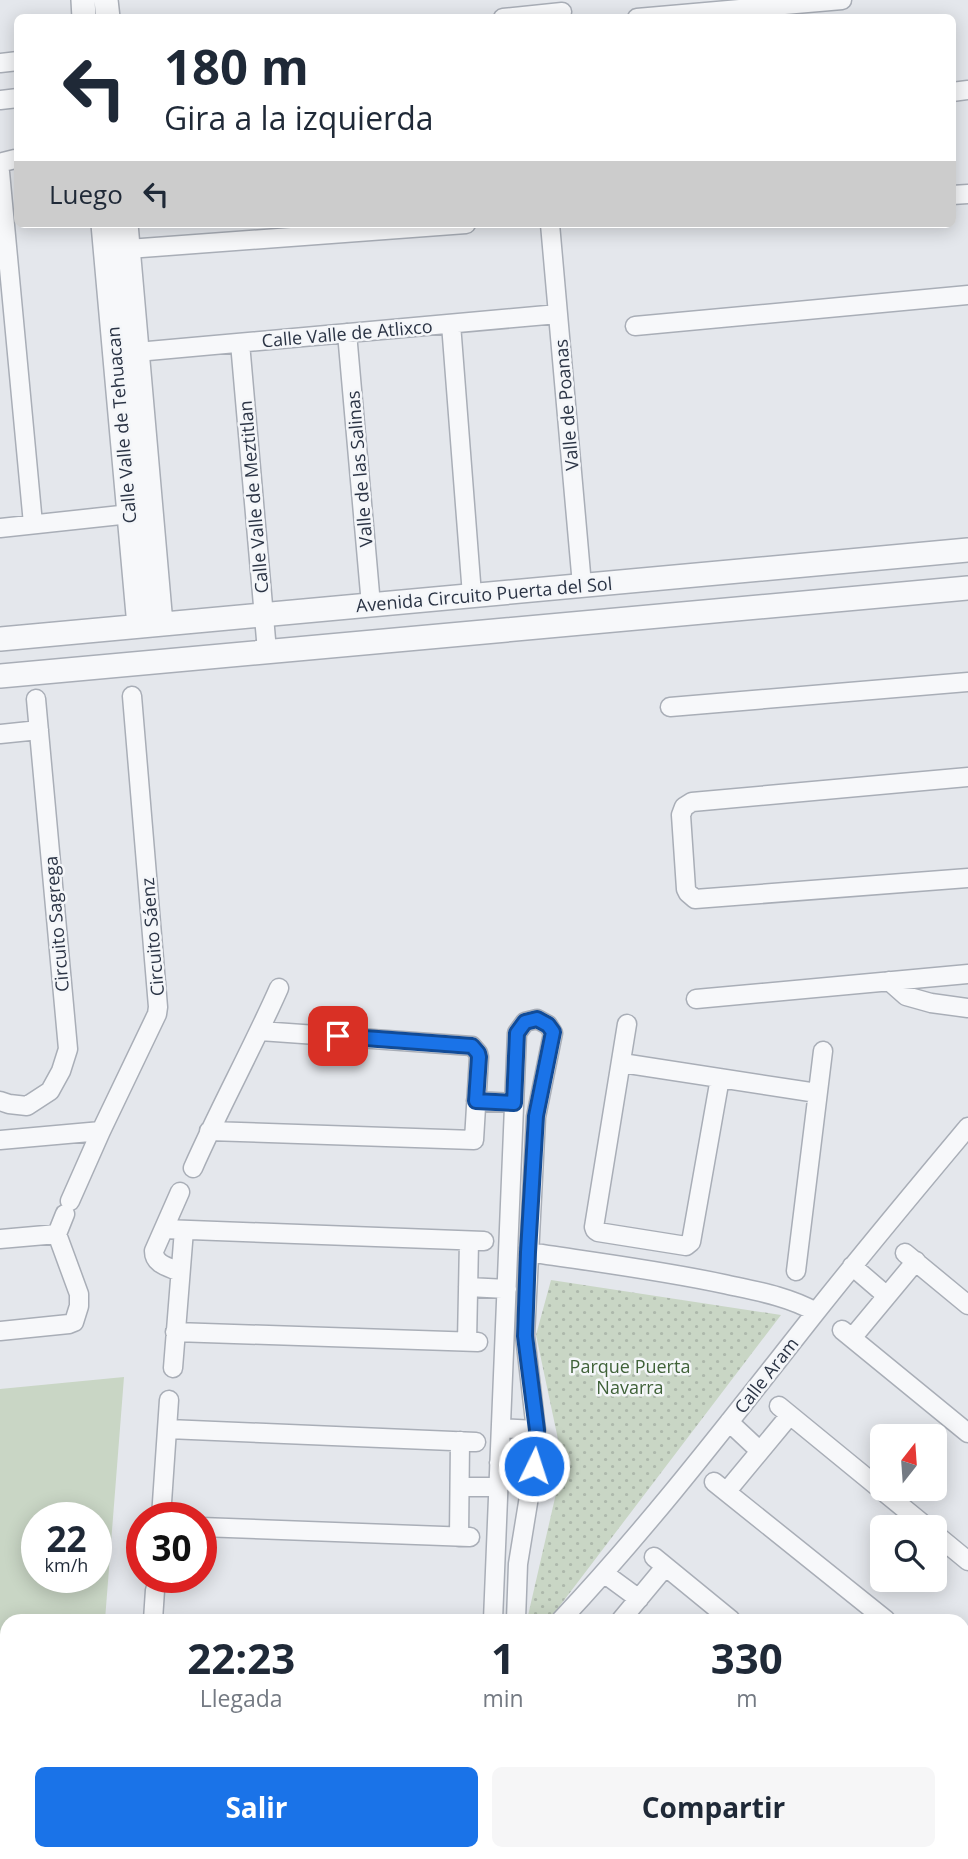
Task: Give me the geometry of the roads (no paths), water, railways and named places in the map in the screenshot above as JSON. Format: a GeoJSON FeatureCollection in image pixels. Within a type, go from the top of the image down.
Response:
{"type":"FeatureCollection","features":[{"type":"Feature","properties":{"kind":"street"},"geometry":{"type":"LineString","coordinates":[[683,14],[842,0]]}},
{"type":"Feature","properties":{"kind":"street"},"geometry":{"type":"LineString","coordinates":[[542,14],[562,12]]}},
{"type":"Feature","properties":{"kind":"street"},"geometry":{"type":"LineString","coordinates":[[0,172],[7,331],[33,524]]}},
{"type":"Feature","properties":{"kind":"street","name":"Calle Valle de Tehuacan"},"geometry":{"type":"LineString","coordinates":[[104,228],[121,301],[137,352],[150,625]]}},
{"type":"Feature","properties":{"kind":"street","name":"Calle Valle de Tehuacan"},"geometry":{"type":"LineString","coordinates":[[126,228],[128,249],[121,301],[130,514],[150,625]]}},
{"type":"Feature","properties":{"kind":"street"},"geometry":{"type":"LineString","coordinates":[[128,249],[412,228]]}},
{"type":"Feature","properties":{"kind":"street","name":"Valle de Poanas"},"geometry":{"type":"LineString","coordinates":[[550,228],[582,585]]}},
{"type":"Feature","properties":{"kind":"street"},"geometry":{"type":"LineString","coordinates":[[635,326],[968,295]]}},
{"type":"Feature","properties":{"kind":"street","name":"Calle Valle de Atlixco"},"geometry":{"type":"LineString","coordinates":[[137,352],[558,314]]}},
{"type":"Feature","properties":{"kind":"street"},"geometry":{"type":"LineString","coordinates":[[451,324],[472,595]]}},
{"type":"Feature","properties":{"kind":"street","name":"Valle de las Salinas"},"geometry":{"type":"LineString","coordinates":[[347,333],[371,605]]}},
{"type":"Feature","properties":{"kind":"street","name":"Calle Valle de Meztitlan"},"geometry":{"type":"LineString","coordinates":[[240,342],[267,651]]}},
{"type":"Feature","properties":{"kind":"street"},"geometry":{"type":"LineString","coordinates":[[0,528],[130,514]]}},
{"type":"Feature","properties":{"kind":"street","name":"Avenida Circuito Puerta del Sol"},"geometry":{"type":"LineString","coordinates":[[0,639],[968,550]]}},
{"type":"Feature","properties":{"kind":"street"},"geometry":{"type":"LineString","coordinates":[[0,676],[968,588]]}},
{"type":"Feature","properties":{"kind":"street"},"geometry":{"type":"LineString","coordinates":[[670,707],[968,682]]}},
{"type":"Feature","properties":{"kind":"street","name":"Circuito Sáenz"},"geometry":{"type":"LineString","coordinates":[[57,1234],[158,1007],[132,696]]}},
{"type":"Feature","properties":{"kind":"street","name":"Circuito Sagrega"},"geometry":{"type":"LineString","coordinates":[[27,1106],[50,1091],[61,1071],[68,1049],[36,699]]}},
{"type":"Feature","properties":{"kind":"street"},"geometry":{"type":"LineString","coordinates":[[0,734],[39,730]]}},
{"type":"Feature","properties":{"kind":"street"},"geometry":{"type":"LineString","coordinates":[[968,777],[692,802],[684,807],[681,815],[686,888],[695,899],[968,878]]}},
{"type":"Feature","properties":{"kind":"street"},"geometry":{"type":"LineString","coordinates":[[696,999],[968,974]]}},
{"type":"Feature","properties":{"kind":"street"},"geometry":{"type":"LineString","coordinates":[[888,981],[906,996],[931,1003],[968,1008]]}},
{"type":"Feature","properties":{"kind":"street"},"geometry":{"type":"LineString","coordinates":[[193,1168],[279,988]]}},
{"type":"Feature","properties":{"kind":"street"},"geometry":{"type":"LineString","coordinates":[[493,1614],[517,1033],[525,1022],[537,1019],[548,1025],[553,1032],[536,1116],[525,1336],[537,1430],[518,1564],[516,1614]]}},
{"type":"Feature","properties":{"kind":"street"},"geometry":{"type":"LineString","coordinates":[[628,1024],[594,1227],[598,1233],[686,1246],[691,1242],[720,1078]]}},
{"type":"Feature","properties":{"kind":"street"},"geometry":{"type":"LineString","coordinates":[[209,1131],[474,1140],[479,1057],[472,1046],[260,1031]]}},
{"type":"Feature","properties":{"kind":"street"},"geometry":{"type":"LineString","coordinates":[[796,1271],[823,1051]]}},
{"type":"Feature","properties":{"kind":"street"},"geometry":{"type":"LineString","coordinates":[[622,1063],[817,1093]]}},
{"type":"Feature","properties":{"kind":"street"},"geometry":{"type":"LineString","coordinates":[[0,1101],[27,1106],[29,1138]]}},
{"type":"Feature","properties":{"kind":"street"},"geometry":{"type":"LineString","coordinates":[[476,1101],[514,1103]]}},
{"type":"Feature","properties":{"kind":"street","name":"Calle Aram"},"geometry":{"type":"LineString","coordinates":[[567,1614],[605,1574],[852,1266],[968,1127]]}},
{"type":"Feature","properties":{"kind":"street"},"geometry":{"type":"LineString","coordinates":[[0,1140],[101,1131]]}},
{"type":"Feature","properties":{"kind":"street"},"geometry":{"type":"LineString","coordinates":[[180,1192],[154,1251],[154,1258],[158,1262],[180,1272]]}},
{"type":"Feature","properties":{"kind":"street"},"geometry":{"type":"LineString","coordinates":[[164,1229],[477,1241],[468,1287],[473,1342],[175,1332]]}},
{"type":"Feature","properties":{"kind":"street"},"geometry":{"type":"LineString","coordinates":[[173,1368],[184,1230]]}},
{"type":"Feature","properties":{"kind":"street"},"geometry":{"type":"LineString","coordinates":[[0,1239],[57,1234],[79,1294],[79,1306],[74,1322],[0,1331]]}},
{"type":"Feature","properties":{"kind":"street"},"geometry":{"type":"LineString","coordinates":[[638,1269],[643,1240]]}},
{"type":"Feature","properties":{"kind":"street"},"geometry":{"type":"LineString","coordinates":[[528,1252],[690,1277],[783,1297],[816,1312]]}},
{"type":"Feature","properties":{"kind":"street"},"geometry":{"type":"LineString","coordinates":[[968,1305],[911,1257],[887,1296],[847,1334],[968,1433]]}},
{"type":"Feature","properties":{"kind":"street"},"geometry":{"type":"LineString","coordinates":[[852,1266],[887,1296]]}},
{"type":"Feature","properties":{"kind":"street"},"geometry":{"type":"LineString","coordinates":[[468,1287],[507,1289]]}},
{"type":"Feature","properties":{"kind":"street"},"geometry":{"type":"LineString","coordinates":[[163,1502],[169,1401]]}},
{"type":"Feature","properties":{"kind":"street"},"geometry":{"type":"LineString","coordinates":[[879,1614],[721,1486],[760,1451],[784,1410],[912,1515]]}},
{"type":"Feature","properties":{"kind":"street"},"geometry":{"type":"LineString","coordinates":[[729,1422],[760,1451]]}},
{"type":"Feature","properties":{"kind":"street"},"geometry":{"type":"LineString","coordinates":[[501,1428],[537,1430]]}},
{"type":"Feature","properties":{"kind":"street"},"geometry":{"type":"LineString","coordinates":[[168,1429],[468,1442],[460,1487],[464,1537],[217,1528]]}},
{"type":"Feature","properties":{"kind":"street"},"geometry":{"type":"LineString","coordinates":[[499,1463],[534,1466]]}},
{"type":"Feature","properties":{"kind":"street"},"geometry":{"type":"LineString","coordinates":[[460,1487],[499,1487]]}},
{"type":"Feature","properties":{"kind":"street"},"geometry":{"type":"LineString","coordinates":[[947,1544],[968,1561]]}},
{"type":"Feature","properties":{"kind":"street"},"geometry":{"type":"LineString","coordinates":[[626,1614],[639,1599],[660,1562],[723,1614]]}},
{"type":"Feature","properties":{"kind":"street"},"geometry":{"type":"LineString","coordinates":[[605,1574],[639,1599]]}},
{"type":"Feature","properties":{"kind":"street"},"geometry":{"type":"LineString","coordinates":[[153,1614],[155,1593]]}},
{"type":"Feature","properties":{"kind":"park label","name":"Parque Puerta Navarra"},"geometry":{"type":"Point","coordinates":[630,1376]}}]}
